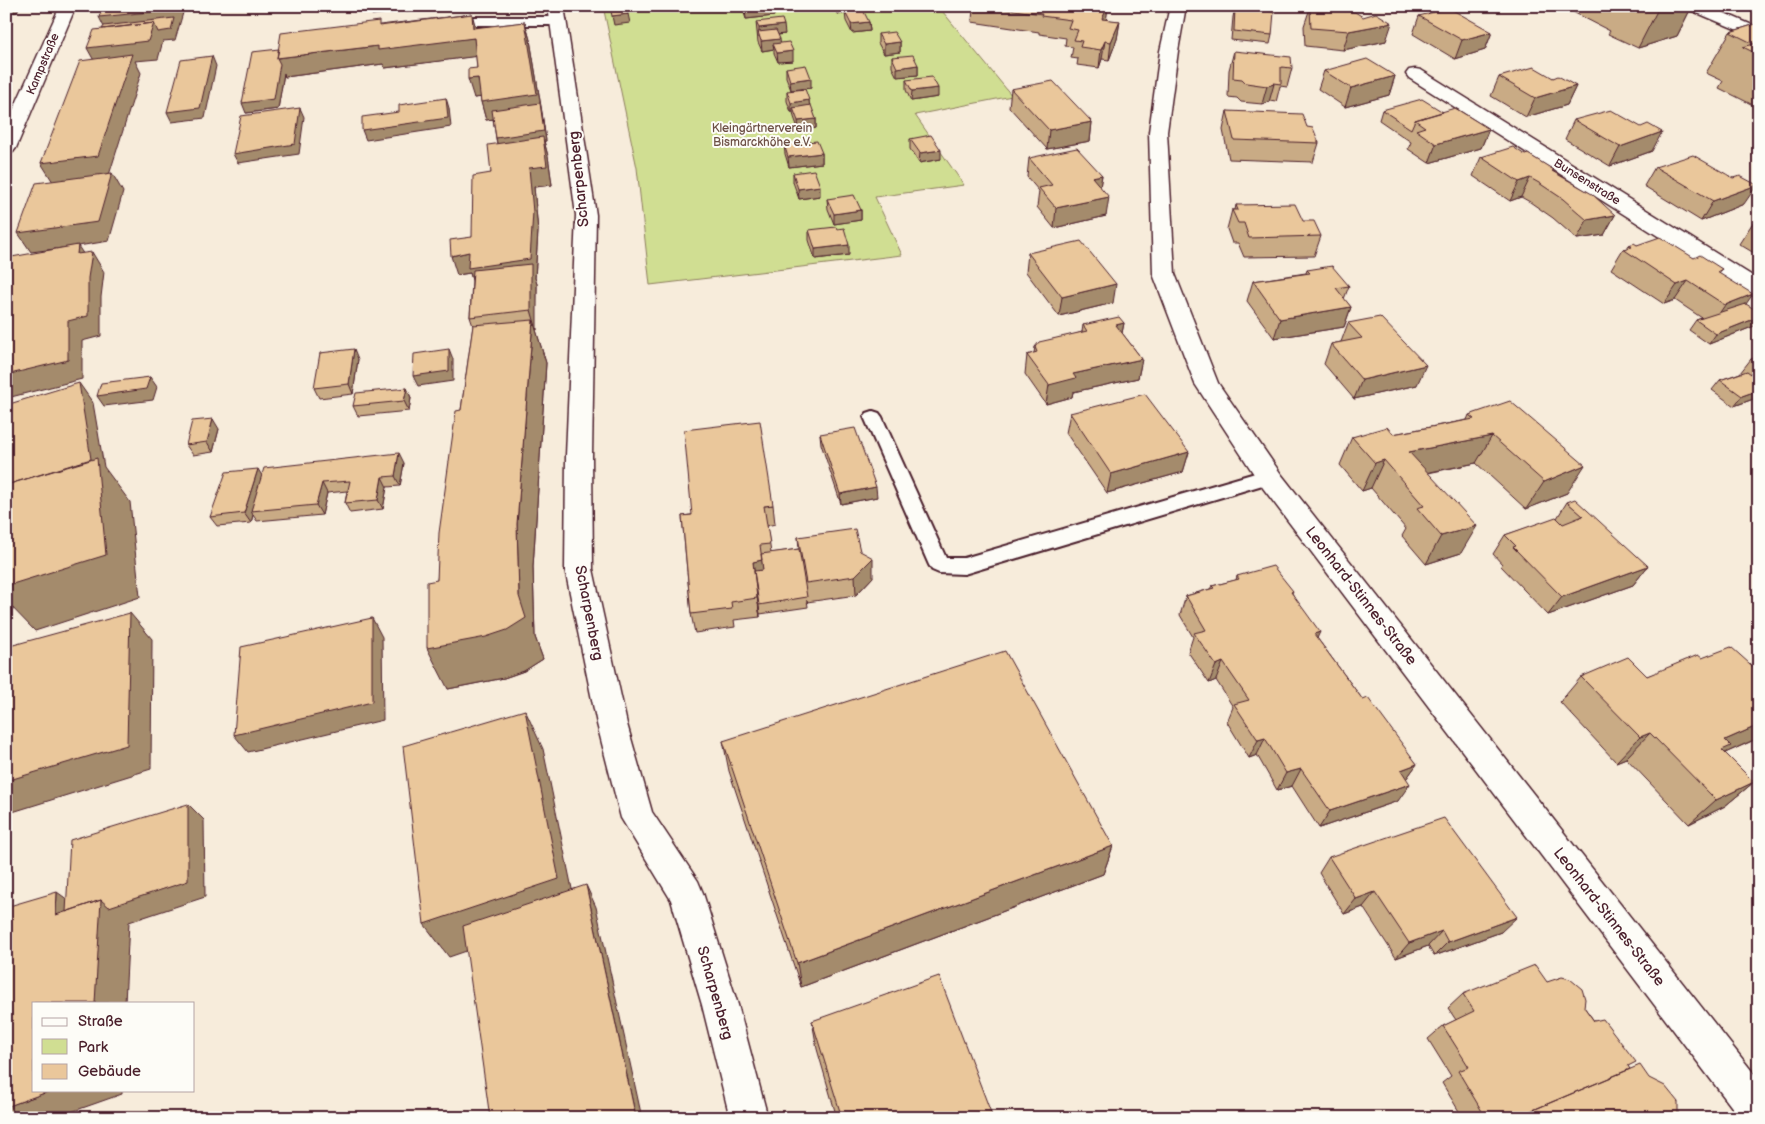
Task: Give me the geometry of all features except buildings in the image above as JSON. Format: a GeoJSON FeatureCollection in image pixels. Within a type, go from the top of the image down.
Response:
{"type":"FeatureCollection","features":[{"type":"Feature","properties":{"kind":"street","name":"Kampstraße"},"geometry":{"type":"LineString","coordinates":[[6,148],[68,6]]}},
{"type":"Feature","properties":{"kind":"street","name":"Leonhard-Stinnes-Straße"},"geometry":{"type":"LineString","coordinates":[[1178,6],[1169,51],[1158,132],[1164,274],[1207,384],[1269,476],[1759,1111]]}},
{"type":"Feature","properties":{"kind":"street"},"geometry":{"type":"LineString","coordinates":[[1694,6],[1759,34]]}},
{"type":"Feature","properties":{"kind":"street","name":"Scharpenberg"},"geometry":{"type":"LineString","coordinates":[[558,14],[586,215],[579,456],[578,569],[612,724],[637,818],[686,893],[720,1005],[749,1118]]}},
{"type":"Feature","properties":{"kind":"street","name":"Bunsenstraße"},"geometry":{"type":"LineString","coordinates":[[1415,74],[1759,290]]}},
{"type":"Feature","properties":{"kind":"lane","name":"Scharpenberg"},"geometry":{"type":"LineString","coordinates":[[435,25],[558,14]]}},
{"type":"Feature","properties":{"kind":"lane"},"geometry":{"type":"LineString","coordinates":[[873,417],[938,565],[964,566],[1269,476]]}},
{"type":"Feature","properties":{"kind":"green space","name":"Kleingärtnerverein Bismarckhöhe e.V."},"geometry":{"type":"Polygon","coordinates":[[[603,6],[938,6],[1012,96],[915,115],[964,185],[875,197],[902,255],[650,285],[637,168],[603,6]]]}}]}
